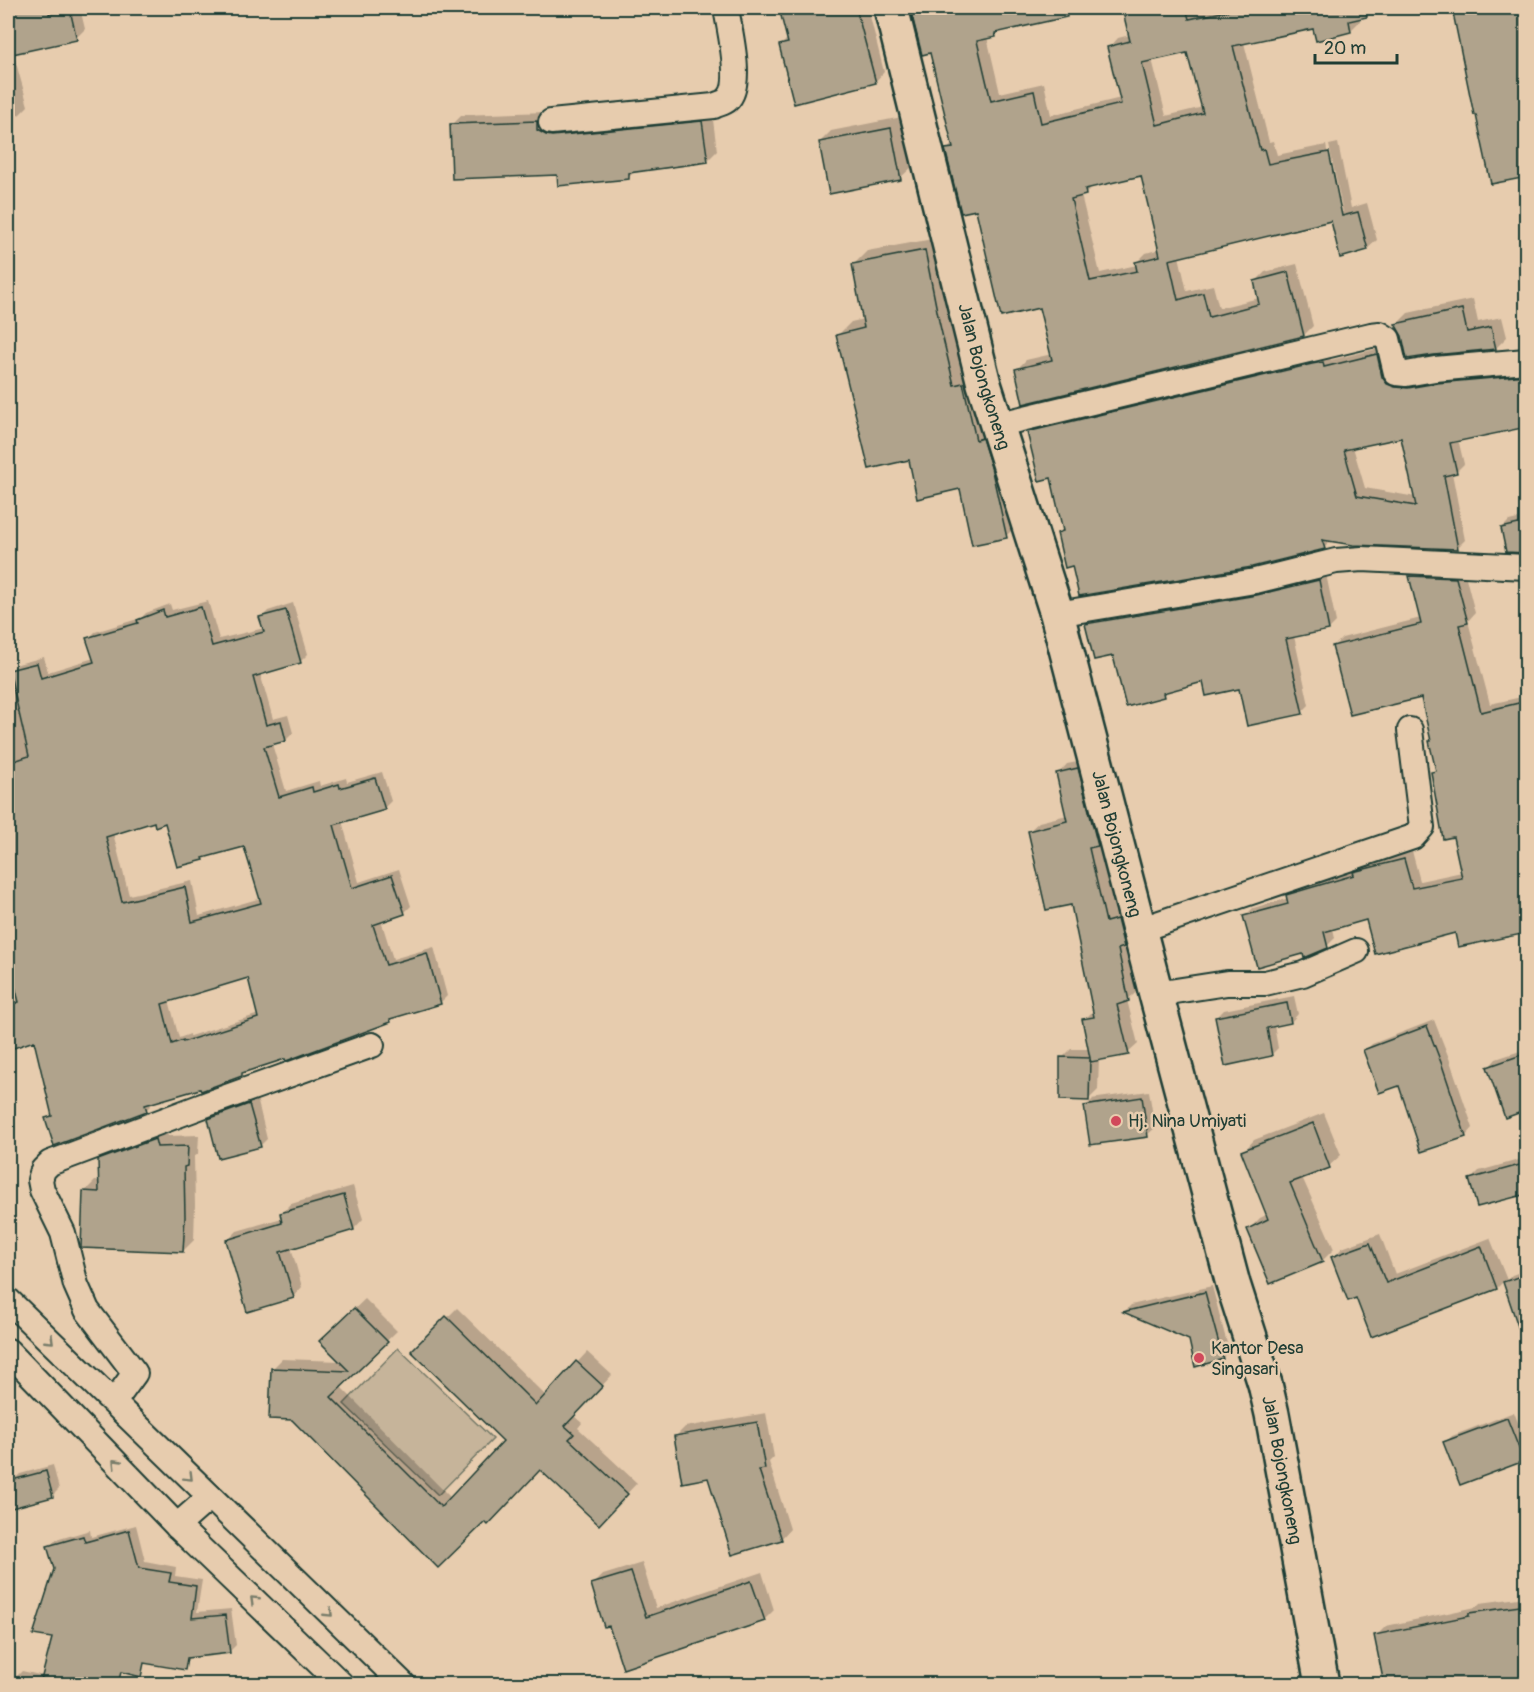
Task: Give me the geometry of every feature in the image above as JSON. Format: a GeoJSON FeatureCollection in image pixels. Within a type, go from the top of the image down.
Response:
{"type":"FeatureCollection","features":[{"type":"Feature","properties":{"kind":"main road","name":"Jalan Bojongkoneng"},"geometry":{"type":"LineString","coordinates":[[891,8],[984,384],[1057,614],[1233,1284],[1265,1384],[1322,1684]]}},
{"type":"Feature","properties":{"kind":"street"},"geometry":{"type":"LineString","coordinates":[[551,122],[714,106],[727,100],[734,89],[735,71],[726,8]]}},
{"type":"Feature","properties":{"kind":"street"},"geometry":{"type":"LineString","coordinates":[[996,425],[1371,334],[1380,334],[1388,339],[1396,373],[1407,374],[1435,369],[1527,361]]}},
{"type":"Feature","properties":{"kind":"street"},"geometry":{"type":"LineString","coordinates":[[1057,614],[1255,581],[1336,561],[1362,559],[1527,567]]}},
{"type":"Feature","properties":{"kind":"street"},"geometry":{"type":"LineString","coordinates":[[1139,930],[1413,837],[1422,827],[1410,730]]}},
{"type":"Feature","properties":{"kind":"street"},"geometry":{"type":"LineString","coordinates":[[1156,994],[1227,983],[1265,983],[1303,974],[1356,951]]}},
{"type":"Feature","properties":{"kind":"street"},"geometry":{"type":"LineString","coordinates":[[114,1402],[135,1373],[87,1310],[76,1285],[63,1233],[42,1190],[40,1180],[43,1170],[50,1163],[372,1045]]}},
{"type":"Feature","properties":{"kind":"street"},"geometry":{"type":"LineString","coordinates":[[8,1300],[403,1684]]}},
{"type":"Feature","properties":{"kind":"street"},"geometry":{"type":"LineString","coordinates":[[8,1351],[177,1526],[342,1684]]}},
{"type":"Feature","properties":{"kind":"street"},"geometry":{"type":"LineString","coordinates":[[177,1526],[210,1497]]}},
{"type":"Feature","properties":{"kind":"shaded area"},"geometry":{"type":"Polygon","coordinates":[[[398,1348],[493,1439],[438,1495],[344,1404],[398,1348]]]}},
{"type":"Feature","properties":{"kind":"building"},"geometry":{"type":"Polygon","coordinates":[[[8,8],[51,8],[49,14],[70,10],[77,40],[8,55],[8,8]]]}},
{"type":"Feature","properties":{"kind":"building"},"geometry":{"type":"Polygon","coordinates":[[[779,8],[856,8],[876,83],[794,104],[779,45],[788,43],[779,8]]]}},
{"type":"Feature","properties":{"kind":"building"},"geometry":{"type":"Polygon","coordinates":[[[910,8],[1066,8],[1067,17],[995,33],[996,37],[977,41],[991,101],[1034,91],[1041,123],[1121,104],[1107,47],[1130,41],[1122,8],[1186,8],[1189,19],[1241,8],[1366,8],[1367,17],[1349,21],[1351,32],[1316,41],[1313,29],[1233,46],[1260,150],[1264,149],[1268,164],[1329,152],[1342,216],[1358,212],[1368,250],[1340,258],[1331,221],[1169,260],[1178,300],[1203,293],[1209,317],[1259,304],[1254,281],[1288,272],[1304,336],[1023,404],[1015,369],[1052,360],[1039,308],[1001,317],[976,210],[961,213],[945,149],[953,148],[930,53],[922,55],[910,8]],[[1187,53],[1142,63],[1157,125],[1203,113],[1187,53]],[[1141,176],[1085,189],[1086,195],[1071,199],[1090,281],[1137,271],[1135,262],[1160,256],[1141,176]]]}},
{"type":"Feature","properties":{"kind":"building"},"geometry":{"type":"Polygon","coordinates":[[[1452,8],[1527,8],[1527,177],[1491,184],[1452,8]]]}},
{"type":"Feature","properties":{"kind":"building"},"geometry":{"type":"Polygon","coordinates":[[[537,121],[537,130],[552,136],[702,121],[708,162],[629,173],[629,179],[558,186],[557,175],[452,179],[450,124],[537,121]]]}},
{"type":"Feature","properties":{"kind":"building"},"geometry":{"type":"Polygon","coordinates":[[[891,128],[901,180],[829,194],[819,142],[891,128]]]}},
{"type":"Feature","properties":{"kind":"building"},"geometry":{"type":"Polygon","coordinates":[[[925,250],[954,385],[963,383],[976,440],[982,438],[991,467],[1007,538],[972,545],[960,489],[917,499],[909,460],[869,469],[836,335],[864,328],[852,264],[925,250]]]}},
{"type":"Feature","properties":{"kind":"building"},"geometry":{"type":"Polygon","coordinates":[[[1462,309],[1467,332],[1491,327],[1496,349],[1407,359],[1402,336],[1395,324],[1462,309]]]}},
{"type":"Feature","properties":{"kind":"building"},"geometry":{"type":"Polygon","coordinates":[[[1377,354],[1382,377],[1387,384],[1408,388],[1437,383],[1527,375],[1527,427],[1450,443],[1457,473],[1444,476],[1458,549],[1353,545],[1322,540],[1325,549],[1252,567],[1079,596],[1072,566],[1065,568],[1057,533],[1063,531],[1051,478],[1039,481],[1027,432],[1312,364],[1323,362],[1324,367],[1377,354]],[[1401,438],[1344,450],[1357,496],[1416,506],[1401,438]]]}},
{"type":"Feature","properties":{"kind":"building"},"geometry":{"type":"Polygon","coordinates":[[[1527,522],[1527,553],[1506,552],[1501,528],[1527,522]]]}},
{"type":"Feature","properties":{"kind":"building"},"geometry":{"type":"Polygon","coordinates":[[[1409,576],[1456,578],[1468,623],[1459,625],[1481,712],[1527,701],[1527,933],[1458,947],[1455,933],[1375,954],[1366,920],[1324,932],[1328,948],[1304,958],[1303,954],[1257,967],[1243,916],[1288,904],[1286,895],[1354,875],[1353,872],[1404,859],[1412,888],[1462,878],[1453,837],[1443,839],[1431,772],[1436,771],[1421,698],[1350,715],[1332,646],[1421,624],[1409,576]]]}},
{"type":"Feature","properties":{"kind":"building"},"geometry":{"type":"Polygon","coordinates":[[[1319,580],[1329,630],[1286,639],[1303,714],[1247,726],[1239,689],[1206,696],[1203,682],[1163,693],[1164,697],[1126,707],[1113,656],[1094,660],[1085,624],[1257,595],[1319,580]]]}},
{"type":"Feature","properties":{"kind":"building"},"geometry":{"type":"Polygon","coordinates":[[[201,607],[212,646],[264,632],[259,617],[286,610],[301,663],[253,677],[266,725],[281,721],[286,741],[264,747],[279,797],[312,787],[313,792],[339,784],[340,788],[375,778],[385,810],[334,825],[352,888],[392,875],[405,914],[373,925],[386,965],[427,953],[441,1004],[390,1019],[391,1022],[286,1061],[285,1059],[242,1073],[242,1076],[201,1091],[200,1089],[145,1105],[147,1111],[54,1146],[45,1118],[52,1116],[34,1041],[8,1050],[8,1006],[19,1002],[8,959],[8,763],[29,756],[9,670],[37,663],[41,678],[94,662],[86,638],[138,623],[137,620],[163,610],[165,617],[201,607]],[[154,822],[106,837],[122,902],[185,887],[192,922],[261,903],[244,847],[177,867],[165,823],[155,827],[154,822]],[[248,978],[162,1004],[172,1044],[258,1018],[248,978]]]}},
{"type":"Feature","properties":{"kind":"building"},"geometry":{"type":"Polygon","coordinates":[[[1078,768],[1098,846],[1089,848],[1106,922],[1117,919],[1124,947],[1118,949],[1129,1001],[1117,1005],[1129,1055],[1091,1062],[1090,1059],[1089,1101],[1060,1100],[1060,1057],[1090,1058],[1082,1019],[1094,1017],[1071,905],[1046,910],[1028,831],[1067,821],[1056,773],[1078,768]]]}},
{"type":"Feature","properties":{"kind":"building"},"geometry":{"type":"Polygon","coordinates":[[[1287,1003],[1291,1023],[1267,1028],[1272,1056],[1225,1066],[1215,1017],[1287,1003]]]}},
{"type":"Feature","properties":{"kind":"building"},"geometry":{"type":"Polygon","coordinates":[[[1427,1026],[1466,1137],[1421,1152],[1399,1086],[1379,1093],[1363,1050],[1427,1026]]]}},
{"type":"Feature","properties":{"kind":"building"},"geometry":{"type":"Polygon","coordinates":[[[1527,1053],[1527,1110],[1505,1118],[1487,1067],[1527,1053]]]}},
{"type":"Feature","properties":{"kind":"building","name":"Hj. Nina Umiyati"},"geometry":{"type":"Polygon","coordinates":[[[1142,1097],[1148,1137],[1090,1145],[1084,1106],[1142,1097]]]}},
{"type":"Feature","properties":{"kind":"building"},"geometry":{"type":"Polygon","coordinates":[[[249,1104],[261,1147],[218,1158],[208,1119],[249,1104]]]}},
{"type":"Feature","properties":{"kind":"building"},"geometry":{"type":"Polygon","coordinates":[[[1313,1123],[1330,1168],[1290,1183],[1323,1262],[1270,1284],[1247,1229],[1268,1219],[1241,1151],[1313,1123]]]}},
{"type":"Feature","properties":{"kind":"building"},"geometry":{"type":"Polygon","coordinates":[[[155,1139],[157,1147],[188,1146],[187,1166],[184,1167],[183,1252],[81,1248],[83,1191],[99,1192],[98,1160],[155,1139]]]}},
{"type":"Feature","properties":{"kind":"building"},"geometry":{"type":"Polygon","coordinates":[[[1527,1163],[1527,1194],[1477,1207],[1469,1179],[1527,1163]]]}},
{"type":"Feature","properties":{"kind":"building"},"geometry":{"type":"Polygon","coordinates":[[[344,1195],[354,1230],[280,1252],[294,1298],[247,1312],[226,1240],[282,1223],[280,1213],[344,1195]]]}},
{"type":"Feature","properties":{"kind":"building"},"geometry":{"type":"Polygon","coordinates":[[[1370,1243],[1386,1283],[1481,1246],[1497,1289],[1371,1337],[1356,1298],[1348,1301],[1331,1257],[1370,1243]]]}},
{"type":"Feature","properties":{"kind":"building"},"geometry":{"type":"Polygon","coordinates":[[[1527,1274],[1527,1340],[1523,1341],[1503,1282],[1527,1274]]]}},
{"type":"Feature","properties":{"kind":"building"},"geometry":{"type":"Polygon","coordinates":[[[1205,1292],[1223,1359],[1195,1367],[1189,1340],[1123,1312],[1205,1292]]]}},
{"type":"Feature","properties":{"kind":"building"},"geometry":{"type":"Polygon","coordinates":[[[354,1308],[388,1342],[331,1397],[441,1507],[503,1441],[411,1351],[446,1316],[536,1405],[576,1361],[603,1386],[565,1426],[574,1434],[569,1439],[628,1494],[599,1525],[540,1470],[488,1525],[485,1522],[438,1568],[292,1420],[269,1419],[271,1368],[349,1371],[319,1341],[354,1308]]]}},
{"type":"Feature","properties":{"kind":"building"},"geometry":{"type":"Polygon","coordinates":[[[1507,1418],[1524,1461],[1460,1485],[1443,1442],[1507,1418]]]}},
{"type":"Feature","properties":{"kind":"building"},"geometry":{"type":"Polygon","coordinates":[[[757,1422],[765,1469],[759,1470],[782,1540],[732,1555],[708,1478],[682,1483],[674,1436],[757,1422]]]}},
{"type":"Feature","properties":{"kind":"building"},"geometry":{"type":"Polygon","coordinates":[[[46,1471],[53,1497],[8,1509],[8,1481],[46,1471]]]}},
{"type":"Feature","properties":{"kind":"building"},"geometry":{"type":"Polygon","coordinates":[[[129,1530],[139,1568],[171,1573],[169,1582],[196,1586],[192,1618],[225,1615],[230,1653],[187,1658],[185,1670],[144,1663],[141,1677],[121,1672],[118,1684],[40,1684],[52,1638],[33,1635],[54,1569],[47,1546],[83,1536],[85,1542],[129,1530]]]}},
{"type":"Feature","properties":{"kind":"building"},"geometry":{"type":"Polygon","coordinates":[[[631,1572],[646,1617],[751,1581],[765,1621],[623,1669],[609,1626],[604,1627],[591,1584],[631,1572]]]}},
{"type":"Feature","properties":{"kind":"building"},"geometry":{"type":"Polygon","coordinates":[[[1527,1605],[1527,1684],[1384,1684],[1374,1635],[1469,1616],[1469,1613],[1527,1605]]]}},
{"type":"Feature","properties":{"kind":"place","name":"Hj. Nina Umiyati"},"geometry":{"type":"Point","coordinates":[1116,1121]}},
{"type":"Feature","properties":{"kind":"place","name":"Kantor Desa Singasari"},"geometry":{"type":"Point","coordinates":[1199,1358]}}]}
